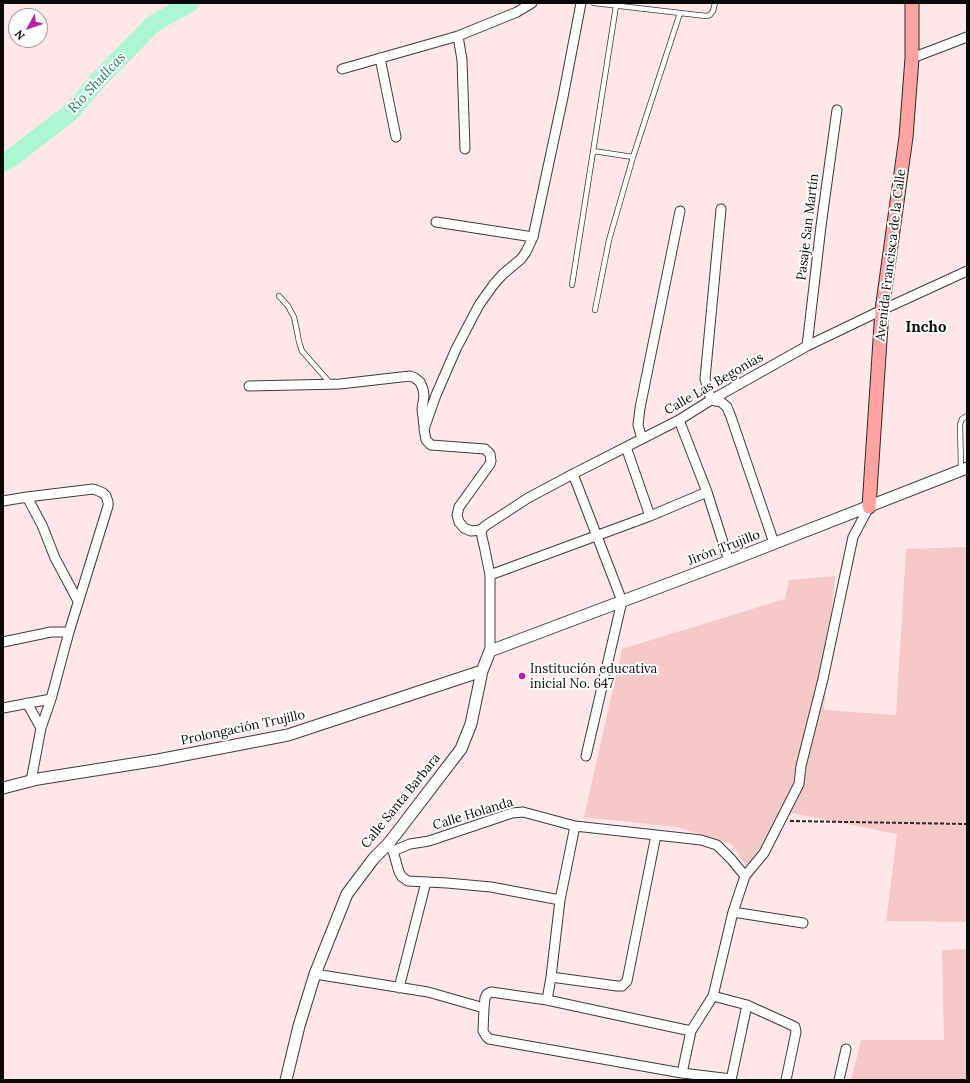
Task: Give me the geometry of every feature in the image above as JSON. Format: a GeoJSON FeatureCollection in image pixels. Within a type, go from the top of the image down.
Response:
{"type":"FeatureCollection","features":[{"type":"Feature","properties":{"kind":"main road","name":"Avenida Francisca de la Calle"},"geometry":{"type":"LineString","coordinates":[[869,506],[882,310],[906,137],[912,58],[912,3]]}},
{"type":"Feature","properties":{"kind":"street"},"geometry":{"type":"LineString","coordinates":[[342,68],[458,36],[517,12],[532,3]]}},
{"type":"Feature","properties":{"kind":"street"},"geometry":{"type":"LineString","coordinates":[[424,429],[436,395],[456,349],[479,305],[503,274],[521,259],[533,237],[563,97],[581,3]]}},
{"type":"Feature","properties":{"kind":"street"},"geometry":{"type":"LineString","coordinates":[[458,36],[462,60],[465,149]]}},
{"type":"Feature","properties":{"kind":"street"},"geometry":{"type":"LineString","coordinates":[[912,58],[967,37]]}},
{"type":"Feature","properties":{"kind":"street"},"geometry":{"type":"LineString","coordinates":[[380,58],[396,137]]}},
{"type":"Feature","properties":{"kind":"street","name":"Pasaje San Martín"},"geometry":{"type":"LineString","coordinates":[[807,346],[821,226],[837,110]]}},
{"type":"Feature","properties":{"kind":"street"},"geometry":{"type":"LineString","coordinates":[[721,209],[705,379],[711,400],[721,402],[727,407],[774,543]]}},
{"type":"Feature","properties":{"kind":"street"},"geometry":{"type":"LineString","coordinates":[[642,438],[638,425],[640,408],[680,211]]}},
{"type":"Feature","properties":{"kind":"street"},"geometry":{"type":"LineString","coordinates":[[436,222],[533,237]]}},
{"type":"Feature","properties":{"kind":"street","name":"Calle Las Begonias"},"geometry":{"type":"LineString","coordinates":[[481,530],[528,498],[679,420],[711,400],[807,346],[967,272]]}},
{"type":"Feature","properties":{"kind":"street"},"geometry":{"type":"LineString","coordinates":[[249,386],[331,384],[410,376],[415,378],[420,382],[423,389],[424,396],[422,409],[426,440],[431,445],[485,449],[490,454],[490,464],[459,507],[457,515],[459,522],[464,528],[471,531],[481,530]]}},
{"type":"Feature","properties":{"kind":"street"},"geometry":{"type":"LineString","coordinates":[[679,420],[706,492],[729,561]]}},
{"type":"Feature","properties":{"kind":"street"},"geometry":{"type":"LineString","coordinates":[[626,447],[650,516]]}},
{"type":"Feature","properties":{"kind":"street","name":"Jirón Trujillo"},"geometry":{"type":"LineString","coordinates":[[490,651],[964,470]]}},
{"type":"Feature","properties":{"kind":"street"},"geometry":{"type":"LineString","coordinates":[[573,474],[622,601],[586,756]]}},
{"type":"Feature","properties":{"kind":"street"},"geometry":{"type":"LineString","coordinates":[[3,502],[28,497],[93,489],[100,491],[106,496],[108,506],[78,601],[51,699],[41,728],[31,781]]}},
{"type":"Feature","properties":{"kind":"street"},"geometry":{"type":"LineString","coordinates":[[490,575],[650,516],[706,492]]}},
{"type":"Feature","properties":{"kind":"street"},"geometry":{"type":"LineString","coordinates":[[28,497],[42,525],[55,558],[78,601]]}},
{"type":"Feature","properties":{"kind":"street"},"geometry":{"type":"LineString","coordinates":[[682,1073],[691,1031],[713,996],[733,912],[745,876],[764,853],[799,784],[801,766],[823,679],[852,537],[869,506]]}},
{"type":"Feature","properties":{"kind":"street","name":"Calle Santa Barbara"},"geometry":{"type":"LineString","coordinates":[[286,1080],[299,1026],[315,974],[347,894],[374,858],[391,847],[399,830],[461,749],[471,724],[482,671],[490,651],[490,575],[481,530]]}},
{"type":"Feature","properties":{"kind":"street"},"geometry":{"type":"LineString","coordinates":[[3,642],[51,632],[69,632]]}},
{"type":"Feature","properties":{"kind":"street","name":"Prolongación Trujillo"},"geometry":{"type":"LineString","coordinates":[[3,788],[31,781],[158,760],[288,735],[482,671]]}},
{"type":"Feature","properties":{"kind":"street"},"geometry":{"type":"LineString","coordinates":[[3,708],[51,699]]}},
{"type":"Feature","properties":{"kind":"street"},"geometry":{"type":"LineString","coordinates":[[27,703],[41,728]]}},
{"type":"Feature","properties":{"kind":"street","name":"Calle Holanda"},"geometry":{"type":"LineString","coordinates":[[391,847],[429,841],[512,812],[523,812],[575,826],[701,840],[717,845],[745,876]]}},
{"type":"Feature","properties":{"kind":"street"},"geometry":{"type":"LineString","coordinates":[[547,1000],[560,900],[575,826]]}},
{"type":"Feature","properties":{"kind":"street"},"geometry":{"type":"LineString","coordinates":[[399,830],[403,838],[410,844]]}},
{"type":"Feature","properties":{"kind":"street"},"geometry":{"type":"LineString","coordinates":[[551,977],[616,986],[622,986],[627,981],[656,835]]}},
{"type":"Feature","properties":{"kind":"street"},"geometry":{"type":"LineString","coordinates":[[391,847],[402,877],[408,881],[490,887],[560,900]]}},
{"type":"Feature","properties":{"kind":"street"},"geometry":{"type":"LineString","coordinates":[[399,988],[426,882]]}},
{"type":"Feature","properties":{"kind":"street"},"geometry":{"type":"LineString","coordinates":[[733,912],[803,923]]}},
{"type":"Feature","properties":{"kind":"street"},"geometry":{"type":"LineString","coordinates":[[315,974],[428,992],[484,1008]]}},
{"type":"Feature","properties":{"kind":"street"},"geometry":{"type":"LineString","coordinates":[[691,1031],[547,1000],[491,992],[487,994],[485,998],[483,1031],[489,1039],[682,1073],[731,1080],[747,1005]]}},
{"type":"Feature","properties":{"kind":"street"},"geometry":{"type":"LineString","coordinates":[[713,996],[747,1005],[795,1027],[796,1032],[786,1080]]}},
{"type":"Feature","properties":{"kind":"street"},"geometry":{"type":"LineString","coordinates":[[839,1080],[846,1049]]}},
{"type":"Feature","properties":{"kind":"lane"},"geometry":{"type":"LineString","coordinates":[[594,3],[706,16],[710,15],[713,11],[715,3]]}},
{"type":"Feature","properties":{"kind":"lane"},"geometry":{"type":"LineString","coordinates":[[572,285],[616,6]]}},
{"type":"Feature","properties":{"kind":"lane"},"geometry":{"type":"LineString","coordinates":[[595,310],[609,240],[633,157],[680,13]]}},
{"type":"Feature","properties":{"kind":"lane"},"geometry":{"type":"LineString","coordinates":[[593,151],[633,157]]}},
{"type":"Feature","properties":{"kind":"lane"},"geometry":{"type":"LineString","coordinates":[[279,296],[288,306],[294,317],[302,351],[331,384]]}},
{"type":"Feature","properties":{"kind":"lane"},"geometry":{"type":"LineString","coordinates":[[964,470],[960,424],[962,419],[967,416]]}},
{"type":"Feature","properties":{"kind":"path"},"geometry":{"type":"LineString","coordinates":[[780,821],[967,824]]}},
{"type":"Feature","properties":{"kind":"shaded area"},"geometry":{"type":"Polygon","coordinates":[[[967,547],[967,922],[886,921],[897,834],[792,813],[746,866],[731,843],[677,827],[584,817],[622,649],[785,599],[789,580],[835,576],[824,710],[896,715],[906,549],[967,547]]]}},
{"type":"Feature","properties":{"kind":"shaded area"},"geometry":{"type":"Polygon","coordinates":[[[967,949],[967,1080],[851,1080],[861,1040],[944,1040],[942,950],[967,949]]]}},
{"type":"Feature","properties":{"kind":"waterway","name":"Rio Shullcas"},"geometry":{"type":"LineString","coordinates":[[3,163],[71,112],[100,78],[153,24],[190,3]]}},
{"type":"Feature","properties":{"kind":"place","name":"Institución educativa inicial No. 647"},"geometry":{"type":"Point","coordinates":[522,676]}},
{"type":"Feature","properties":{"kind":"district","name":"Incho"},"geometry":{"type":"Point","coordinates":[926,328]}}]}
